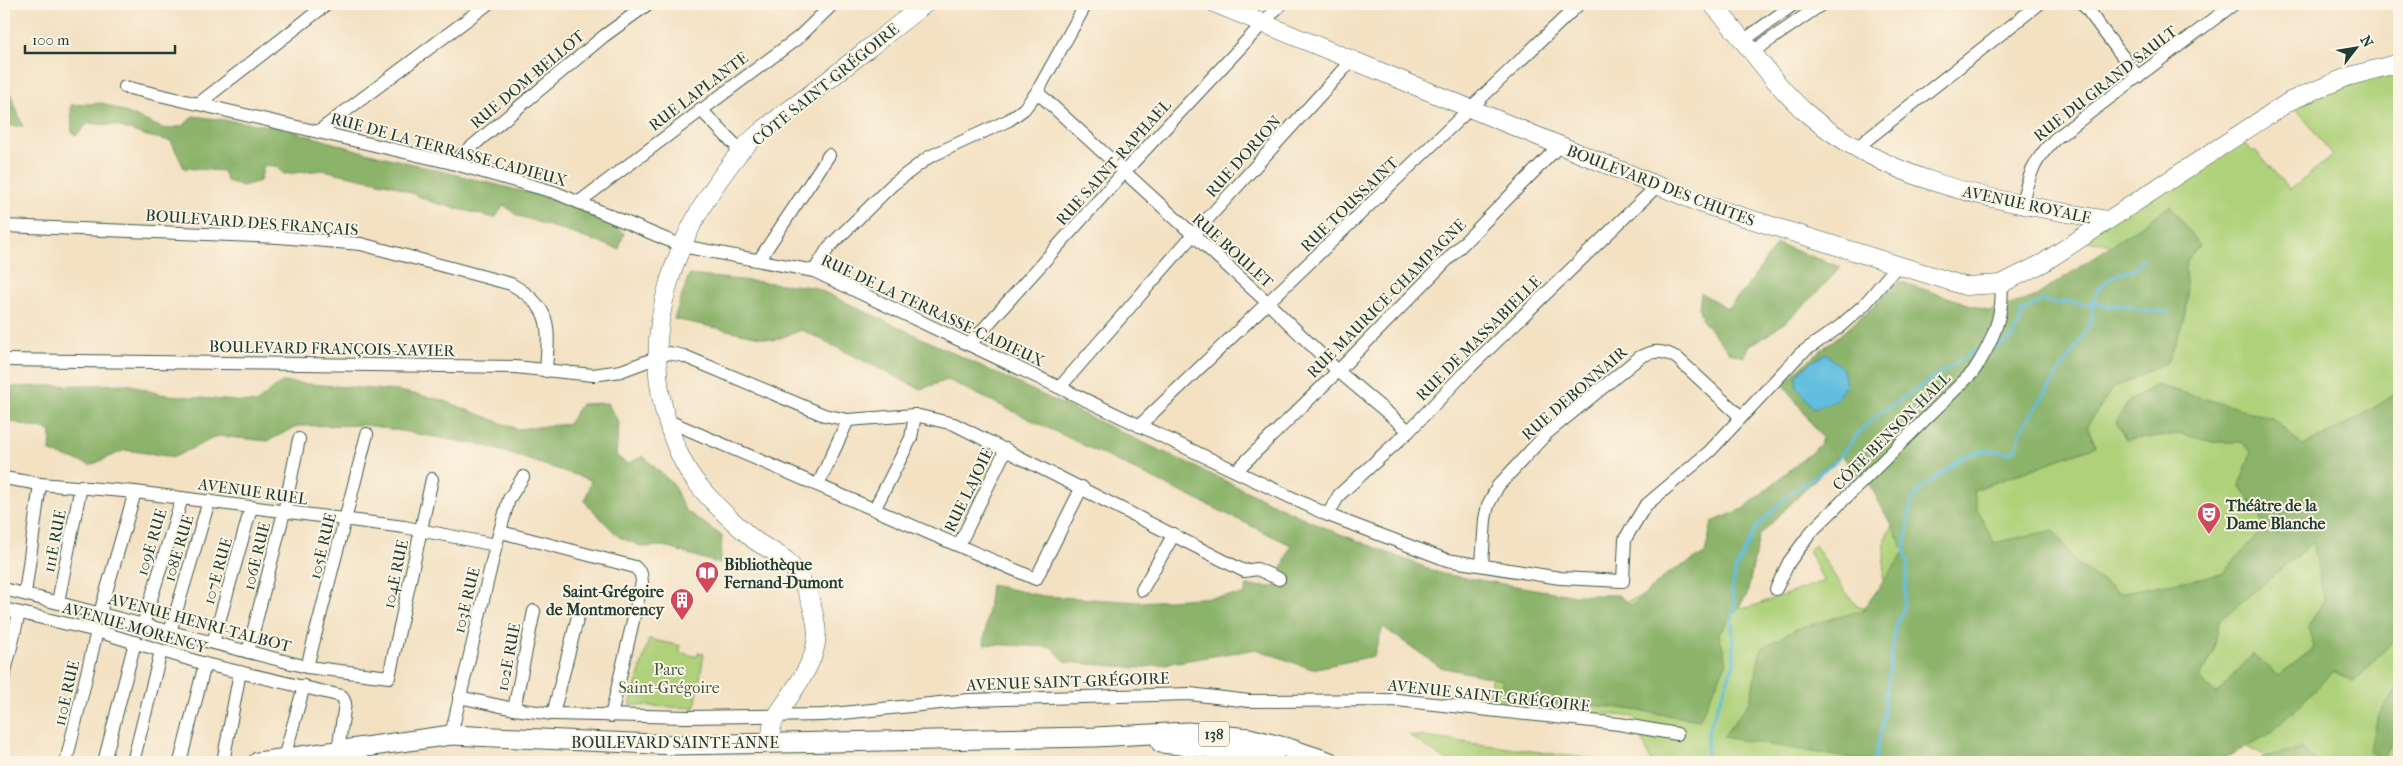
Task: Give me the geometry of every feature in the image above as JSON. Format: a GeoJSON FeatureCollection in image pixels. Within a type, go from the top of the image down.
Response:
{"type":"FeatureCollection","features":[{"type":"Feature","properties":{"kind":"main road","name":"BOULEVARD SAINTE-ANNE"},"geometry":{"type":"LineString","coordinates":[[258,762],[451,735],[600,744],[676,745],[1095,737],[1188,732],[1248,738],[1288,748],[1330,762]]}},
{"type":"Feature","properties":{"kind":"main road","name":"BOULEVARD SAINTE-ANNE"},"geometry":{"type":"LineString","coordinates":[[1095,737],[1217,749],[1275,762]]}},
{"type":"Feature","properties":{"kind":"street"},"geometry":{"type":"LineString","coordinates":[[198,104],[327,4]]}},
{"type":"Feature","properties":{"kind":"street"},"geometry":{"type":"LineString","coordinates":[[318,131],[488,4]]}},
{"type":"Feature","properties":{"kind":"street","name":"RUE DOM-BELLOT"},"geometry":{"type":"LineString","coordinates":[[452,163],[604,36],[648,4]]}},
{"type":"Feature","properties":{"kind":"street","name":"RUE LAPLANTE"},"geometry":{"type":"LineString","coordinates":[[580,202],[700,109],[799,37],[834,4]]}},
{"type":"Feature","properties":{"kind":"street","name":"CÔTE SAINT-GRÉGOIRE"},"geometry":{"type":"LineString","coordinates":[[770,742],[772,726],[776,717],[812,657],[817,627],[808,592],[786,560],[755,541],[724,513],[694,481],[677,451],[666,420],[659,388],[657,357],[660,311],[682,246],[707,200],[741,152],[774,122],[925,4]]}},
{"type":"Feature","properties":{"kind":"street"},"geometry":{"type":"LineString","coordinates":[[814,271],[829,246],[892,185],[929,157],[1009,120],[1024,109],[1037,92],[1086,4]]}},
{"type":"Feature","properties":{"kind":"street","name":"BOULEVARD DES CHUTES"},"geometry":{"type":"LineString","coordinates":[[1216,4],[1656,187],[1704,205],[1965,286],[2001,284],[2043,263],[2107,220]]}},
{"type":"Feature","properties":{"kind":"street","name":"RUE SAINT-RAPHAEL"},"geometry":{"type":"LineString","coordinates":[[970,344],[1125,171],[1281,4]]}},
{"type":"Feature","properties":{"kind":"street","name":"RUE TOUSSAINT"},"geometry":{"type":"LineString","coordinates":[[1139,426],[1579,4]]}},
{"type":"Feature","properties":{"kind":"street","name":"AVENUE ROYALE"},"geometry":{"type":"LineString","coordinates":[[1712,4],[1803,110],[1855,149],[1931,182],[2021,205],[2107,220],[2290,101],[2347,76],[2399,63]]}},
{"type":"Feature","properties":{"kind":"street"},"geometry":{"type":"LineString","coordinates":[[1747,47],[1794,4]]}},
{"type":"Feature","properties":{"kind":"street"},"geometry":{"type":"LineString","coordinates":[[1747,47],[1822,4]]}},
{"type":"Feature","properties":{"kind":"street"},"geometry":{"type":"LineString","coordinates":[[1855,149],[2039,4]]}},
{"type":"Feature","properties":{"kind":"street"},"geometry":{"type":"LineString","coordinates":[[2083,4],[2138,76]]}},
{"type":"Feature","properties":{"kind":"street","name":"RUE DU GRAND-SAULT"},"geometry":{"type":"LineString","coordinates":[[2021,205],[2030,173],[2040,154],[2055,139],[2234,4]]}},
{"type":"Feature","properties":{"kind":"street","name":"RUE DORION"},"geometry":{"type":"LineString","coordinates":[[1060,388],[1192,236],[1351,61]]}},
{"type":"Feature","properties":{"kind":"street","name":"RUE DE LA TERRASSE-CADIEUX"},"geometry":{"type":"LineString","coordinates":[[126,87],[452,163],[554,192],[682,246],[814,271],[1328,515],[1447,560],[1482,564],[1560,578],[1623,581],[1625,539],[1637,517],[1645,506],[1710,451],[1740,417]]}},
{"type":"Feature","properties":{"kind":"street","name":"RUE BOULET"},"geometry":{"type":"LineString","coordinates":[[1037,92],[1125,171],[1192,236],[1268,303],[1338,370],[1410,431]]}},
{"type":"Feature","properties":{"kind":"street"},"geometry":{"type":"LineString","coordinates":[[700,109],[741,152]]}},
{"type":"Feature","properties":{"kind":"street","name":"RUE MAURICE-CHAMPAGNE"},"geometry":{"type":"LineString","coordinates":[[1236,471],[1558,146]]}},
{"type":"Feature","properties":{"kind":"street"},"geometry":{"type":"LineString","coordinates":[[759,260],[829,155]]}},
{"type":"Feature","properties":{"kind":"street","name":"RUE DE MASSABIELLE"},"geometry":{"type":"LineString","coordinates":[[1328,515],[1339,495],[1410,431],[1465,372],[1656,187]]}},
{"type":"Feature","properties":{"kind":"street"},"geometry":{"type":"LineString","coordinates":[[4,226],[4,232]]}},
{"type":"Feature","properties":{"kind":"street","name":"BOULEVARD DES FRANÇAIS"},"geometry":{"type":"LineString","coordinates":[[4,226],[278,237],[361,244],[511,284],[531,295],[543,311],[549,334],[546,371]]}},
{"type":"Feature","properties":{"kind":"street"},"geometry":{"type":"LineString","coordinates":[[1740,417],[1800,354],[1839,327],[1864,305],[1898,266]]}},
{"type":"Feature","properties":{"kind":"street","name":"CÔTE BENSON-HALL"},"geometry":{"type":"LineString","coordinates":[[1776,589],[1789,562],[1812,531],[1973,372],[1986,353],[2002,308],[2001,284]]}},
{"type":"Feature","properties":{"kind":"street","name":"RUE DEBONNAIR"},"geometry":{"type":"LineString","coordinates":[[1482,564],[1485,519],[1488,505],[1498,486],[1547,433],[1640,357],[1654,351],[1666,352],[1677,358],[1740,417]]}},
{"type":"Feature","properties":{"kind":"street","name":"BOULEVARD FRANÇOIS-XAVIER"},"geometry":{"type":"LineString","coordinates":[[4,360],[515,367],[593,376],[609,374],[669,353],[684,356],[824,415],[848,420],[915,415],[954,424],[1082,487],[1244,571],[1257,569],[1279,579]]}},
{"type":"Feature","properties":{"kind":"street"},"geometry":{"type":"LineString","coordinates":[[875,508],[911,438],[915,415]]}},
{"type":"Feature","properties":{"kind":"street"},"geometry":{"type":"LineString","coordinates":[[666,420],[875,508],[1036,579],[1082,487]]}},
{"type":"Feature","properties":{"kind":"street"},"geometry":{"type":"LineString","coordinates":[[818,485],[848,420]]}},
{"type":"Feature","properties":{"kind":"street","name":"105E RUE"},"geometry":{"type":"LineString","coordinates":[[307,667],[367,434]]}},
{"type":"Feature","properties":{"kind":"street","name":"106E RUE"},"geometry":{"type":"LineString","coordinates":[[248,652],[284,512],[299,439]]}},
{"type":"Feature","properties":{"kind":"street","name":"RUE LAJOIE"},"geometry":{"type":"LineString","coordinates":[[959,545],[1006,449]]}},
{"type":"Feature","properties":{"kind":"street","name":"103E RUE"},"geometry":{"type":"LineString","coordinates":[[451,735],[496,545],[509,499],[523,477]]}},
{"type":"Feature","properties":{"kind":"street","name":"AVENUE RUEL"},"geometry":{"type":"LineString","coordinates":[[4,478],[40,484],[81,486],[209,501],[422,530],[496,545]]}},
{"type":"Feature","properties":{"kind":"street","name":"104E RUE"},"geometry":{"type":"LineString","coordinates":[[389,677],[432,479]]}},
{"type":"Feature","properties":{"kind":"street"},"geometry":{"type":"LineString","coordinates":[[25,594],[40,484]]}},
{"type":"Feature","properties":{"kind":"street","name":"111E RUE"},"geometry":{"type":"LineString","coordinates":[[58,602],[81,486]]}},
{"type":"Feature","properties":{"kind":"street"},"geometry":{"type":"LineString","coordinates":[[100,613],[135,492]]}},
{"type":"Feature","properties":{"kind":"street","name":"109E RUE"},"geometry":{"type":"LineString","coordinates":[[142,625],[182,498]]}},
{"type":"Feature","properties":{"kind":"street","name":"108E RUE"},"geometry":{"type":"LineString","coordinates":[[170,632],[209,501]]}},
{"type":"Feature","properties":{"kind":"street","name":"107E RUE"},"geometry":{"type":"LineString","coordinates":[[213,643],[251,508]]}},
{"type":"Feature","properties":{"kind":"street"},"geometry":{"type":"LineString","coordinates":[[501,532],[635,567],[641,574],[642,582],[611,716]]}},
{"type":"Feature","properties":{"kind":"street"},"geometry":{"type":"LineString","coordinates":[[1142,590],[1174,534]]}},
{"type":"Feature","properties":{"kind":"street","name":"AVENUE HENRI-TALBOT"},"geometry":{"type":"LineString","coordinates":[[4,589],[307,667],[389,677]]}},
{"type":"Feature","properties":{"kind":"street","name":"AVENUE MORENCY"},"geometry":{"type":"LineString","coordinates":[[4,609],[97,631],[205,664],[304,686],[345,698],[338,750]]}},
{"type":"Feature","properties":{"kind":"street","name":"102E RUE"},"geometry":{"type":"LineString","coordinates":[[514,709],[534,611]]}},
{"type":"Feature","properties":{"kind":"street"},"geometry":{"type":"LineString","coordinates":[[4,676],[19,613]]}},
{"type":"Feature","properties":{"kind":"street"},"geometry":{"type":"LineString","coordinates":[[553,714],[578,616]]}},
{"type":"Feature","properties":{"kind":"street","name":"110E RUE"},"geometry":{"type":"LineString","coordinates":[[66,762],[97,631]]}},
{"type":"Feature","properties":{"kind":"street"},"geometry":{"type":"LineString","coordinates":[[104,762],[135,642]]}},
{"type":"Feature","properties":{"kind":"street"},"geometry":{"type":"LineString","coordinates":[[133,762],[161,651]]}},
{"type":"Feature","properties":{"kind":"street"},"geometry":{"type":"LineString","coordinates":[[180,762],[205,664]]}},
{"type":"Feature","properties":{"kind":"street"},"geometry":{"type":"LineString","coordinates":[[223,762],[240,672]]}},
{"type":"Feature","properties":{"kind":"street"},"geometry":{"type":"LineString","coordinates":[[284,758],[304,686]]}},
{"type":"Feature","properties":{"kind":"street","name":"AVENUE SAINT-GRÉGOIRE"},"geometry":{"type":"LineString","coordinates":[[460,697],[514,709],[553,714],[776,717],[822,715],[969,700],[1190,694],[1249,701],[1397,700],[1620,724],[1677,734]]}},
{"type":"Feature","properties":{"kind":"green space"},"geometry":{"type":"Polygon","coordinates":[[[2399,63],[2399,762],[2278,762],[2234,741],[2200,762],[1651,762],[1634,717],[1489,701],[1493,663],[1482,661],[1508,585],[1549,597],[1611,607],[1647,594],[1747,608],[1824,581],[1808,551],[1815,545],[1841,586],[1856,605],[1889,614],[1883,580],[1885,538],[1894,523],[2159,266],[2106,244],[2079,240],[2237,135],[2252,152],[2255,150],[2290,190],[2333,155],[2290,101],[2399,63]]]}},
{"type":"Feature","properties":{"kind":"green space"},"geometry":{"type":"Polygon","coordinates":[[[4,78],[23,126],[4,126],[4,78]]]}},
{"type":"Feature","properties":{"kind":"green space"},"geometry":{"type":"Polygon","coordinates":[[[103,103],[165,129],[183,126],[193,116],[279,127],[357,150],[573,204],[624,233],[619,249],[516,215],[504,205],[495,218],[432,202],[393,185],[323,170],[284,174],[275,166],[264,165],[260,181],[243,186],[227,181],[223,171],[184,168],[171,141],[147,136],[118,126],[88,123],[76,136],[72,132],[71,105],[103,103]]]}},
{"type":"Feature","properties":{"kind":"green space"},"geometry":{"type":"Polygon","coordinates":[[[2170,206],[2200,246],[2188,259],[2186,265],[2186,309],[2169,361],[2112,389],[2087,426],[2096,446],[1974,490],[1976,507],[1994,543],[2054,530],[2075,562],[2119,593],[2222,574],[2265,527],[2240,485],[2251,452],[2242,442],[2213,442],[2180,434],[2126,440],[2116,422],[2129,401],[2156,385],[2272,418],[2303,446],[2354,420],[2399,392],[2399,635],[2354,682],[2334,671],[2271,733],[2218,762],[1874,762],[1723,737],[1750,701],[1761,649],[1796,629],[1863,610],[1905,551],[1871,487],[1840,454],[1759,536],[1747,595],[1719,634],[1727,662],[1699,720],[1621,708],[1503,697],[1503,680],[1440,667],[1383,627],[1374,656],[1312,669],[1256,649],[1140,668],[1066,662],[1051,647],[984,644],[991,585],[1043,596],[1140,602],[1244,595],[1247,586],[1275,587],[1291,545],[948,380],[920,389],[802,330],[774,340],[674,319],[689,275],[813,287],[1325,528],[1442,574],[1571,595],[1618,595],[1632,606],[1668,573],[1705,554],[1712,522],[1743,509],[1820,445],[1822,438],[1783,383],[1857,321],[1899,281],[1989,311],[2035,297],[2170,206]],[[2313,542],[2219,621],[2213,655],[2199,678],[2216,694],[2253,654],[2278,676],[2314,648],[2308,627],[2324,600],[2313,542]]]}},
{"type":"Feature","properties":{"kind":"green space"},"geometry":{"type":"Polygon","coordinates":[[[1777,244],[1841,267],[1786,321],[1748,346],[1745,357],[1730,353],[1702,320],[1699,308],[1701,293],[1727,308],[1744,291],[1777,244]]]}},
{"type":"Feature","properties":{"kind":"green space"},"geometry":{"type":"Polygon","coordinates":[[[282,382],[399,391],[442,400],[517,429],[568,424],[581,404],[607,403],[619,423],[616,455],[627,464],[643,456],[673,484],[685,510],[722,536],[720,564],[663,546],[643,547],[619,537],[585,502],[591,480],[486,446],[367,425],[297,426],[268,441],[218,436],[174,457],[125,450],[91,465],[50,452],[51,431],[4,420],[4,387],[128,384],[159,394],[256,403],[282,382]]]}},
{"type":"Feature","properties":{"kind":"green space","name":"Parc Saint-Grégoire"},"geometry":{"type":"Polygon","coordinates":[[[649,639],[681,646],[679,652],[697,657],[698,653],[704,654],[695,708],[630,705],[649,639]]]}},
{"type":"Feature","properties":{"kind":"green space"},"geometry":{"type":"Polygon","coordinates":[[[2399,686],[2399,732],[2382,760],[2369,750],[2379,714],[2399,686]]]}},
{"type":"Feature","properties":{"kind":"green space"},"geometry":{"type":"Polygon","coordinates":[[[1409,735],[1616,762],[1448,762],[1409,735]]]}},
{"type":"Feature","properties":{"kind":"green space"},"geometry":{"type":"Polygon","coordinates":[[[2301,748],[2317,762],[2270,762],[2261,758],[2301,748]]]}},
{"type":"Feature","properties":{"kind":"water"},"geometry":{"type":"Polygon","coordinates":[[[1826,353],[1843,369],[1846,384],[1836,401],[1813,408],[1797,387],[1796,375],[1826,353]]]}},
{"type":"Feature","properties":{"kind":"waterway"},"geometry":{"type":"LineString","coordinates":[[1874,762],[1884,719],[1885,695],[1895,627],[1903,609],[1908,565],[1905,551],[1910,507],[1918,491],[1963,457],[1986,450],[2011,453],[2017,448],[2020,433],[2091,323],[2093,302],[2098,290],[2115,276],[2135,270],[2143,256]]}},
{"type":"Feature","properties":{"kind":"waterway"},"geometry":{"type":"LineString","coordinates":[[2024,311],[2041,301],[2059,304],[2066,301],[2087,305],[2092,302],[2108,307],[2120,304],[2146,311],[2170,312]]}},
{"type":"Feature","properties":{"kind":"waterway"},"geometry":{"type":"LineString","coordinates":[[1996,347],[2012,339],[2024,311],[2020,313]]}},
{"type":"Feature","properties":{"kind":"waterway"},"geometry":{"type":"LineString","coordinates":[[1706,762],[1708,731],[1734,664],[1732,621],[1735,604],[1732,590],[1735,571],[1756,528],[1790,494],[1835,462],[1864,427],[1881,412],[1978,350]]}},
{"type":"Feature","properties":{"kind":"place","name":"Théâtre de la Dame Blanche"},"geometry":{"type":"Point","coordinates":[2209,535]}},
{"type":"Feature","properties":{"kind":"place","name":"Bibliothèque Fernand-Dumont"},"geometry":{"type":"Point","coordinates":[707,594]}},
{"type":"Feature","properties":{"kind":"place","name":"Saint-Grégoire de Montmorency"},"geometry":{"type":"Point","coordinates":[682,621]}}]}
